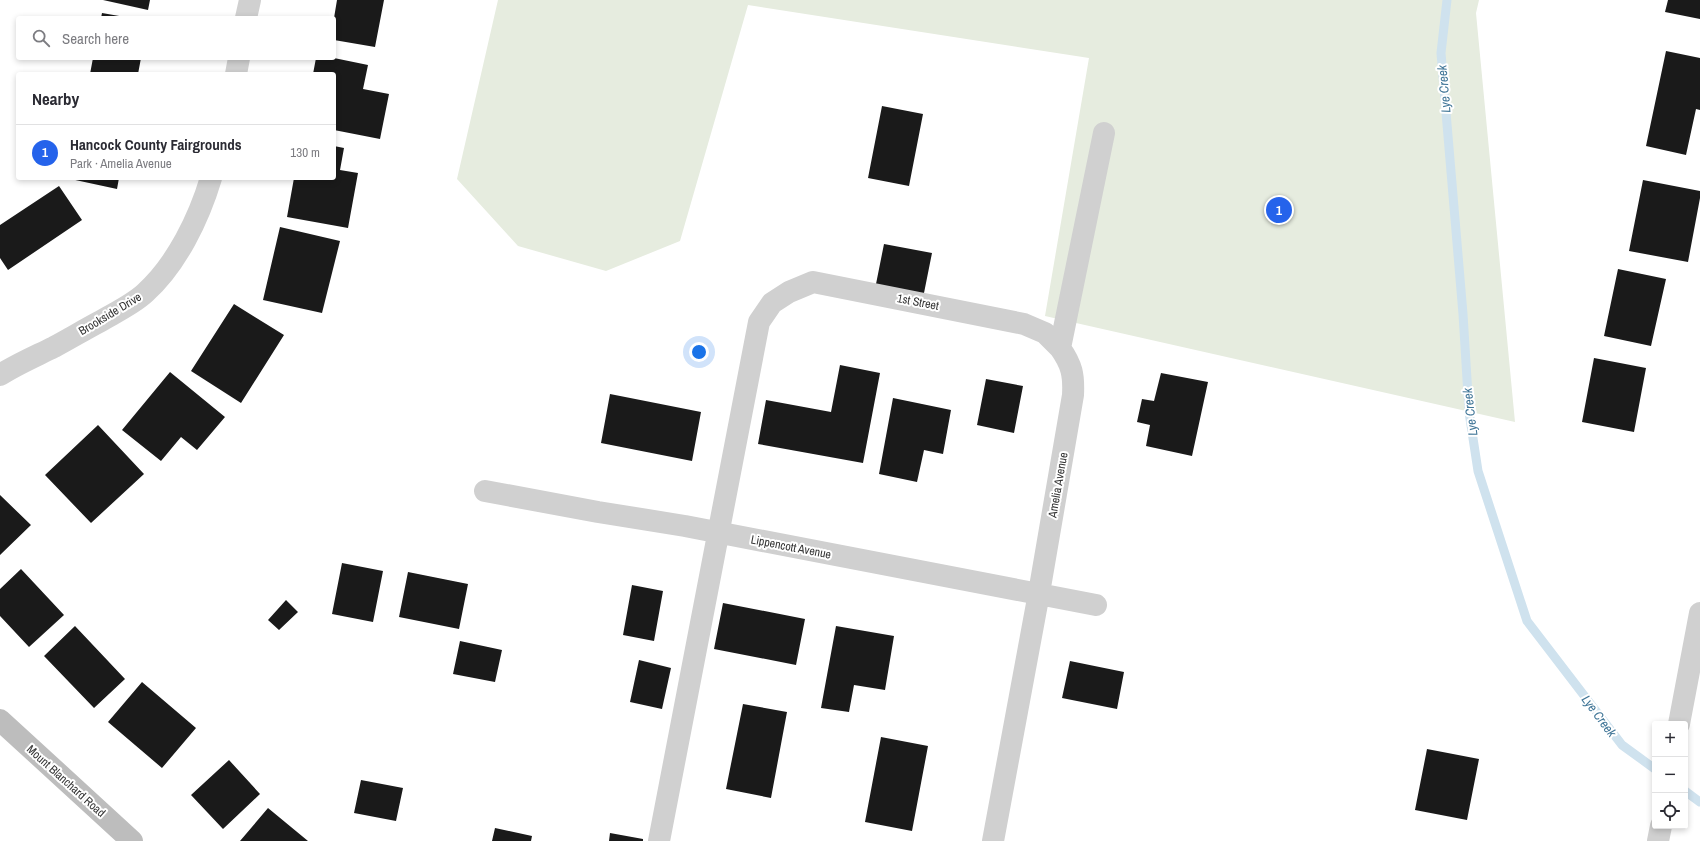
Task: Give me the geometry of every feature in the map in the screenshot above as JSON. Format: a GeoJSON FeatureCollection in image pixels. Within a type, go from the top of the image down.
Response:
{"type":"FeatureCollection","features":[{"type":"Feature","properties":{"kind":"main road","name":"Mount Blanchard Road"},"geometry":{"type":"LineString","coordinates":[[0,720],[132,841]]}},
{"type":"Feature","properties":{"kind":"street"},"geometry":{"type":"LineString","coordinates":[[246,16],[250,0]]}},
{"type":"Feature","properties":{"kind":"street"},"geometry":{"type":"LineString","coordinates":[[236,72],[239,60]]}},
{"type":"Feature","properties":{"kind":"street"},"geometry":{"type":"LineString","coordinates":[[1060,348],[1104,132]]}},
{"type":"Feature","properties":{"kind":"street","name":"Brookside Drive"},"geometry":{"type":"LineString","coordinates":[[0,376],[9,369],[54,347],[121,310],[145,293],[160,277],[185,241],[204,200],[210,180]]}},
{"type":"Feature","properties":{"kind":"street","name":"1st Street"},"geometry":{"type":"LineString","coordinates":[[719,533],[759,322],[772,303],[789,292],[813,282],[1024,324],[1045,333],[1060,348]]}},
{"type":"Feature","properties":{"kind":"street","name":"Amelia Avenue"},"geometry":{"type":"LineString","coordinates":[[993,841],[1039,594],[1073,396],[1073,381],[1069,362],[1060,348]]}},
{"type":"Feature","properties":{"kind":"street","name":"Lippencott Avenue"},"geometry":{"type":"LineString","coordinates":[[485,491],[719,533],[1096,605]]}},
{"type":"Feature","properties":{"kind":"street"},"geometry":{"type":"LineString","coordinates":[[659,841],[719,533]]}},
{"type":"Feature","properties":{"kind":"street"},"geometry":{"type":"LineString","coordinates":[[1680,721],[1700,613]]}},
{"type":"Feature","properties":{"kind":"street"},"geometry":{"type":"LineString","coordinates":[[1658,841],[1660,829]]}},
{"type":"Feature","properties":{"kind":"shaded area"},"geometry":{"type":"Polygon","coordinates":[[[498,0],[1479,0],[1476,13],[1515,422],[1045,316],[1089,58],[748,5],[680,241],[606,271],[518,246],[457,179],[498,0]]]}},
{"type":"Feature","properties":{"kind":"building"},"geometry":{"type":"Polygon","coordinates":[[[103,0],[150,0],[148,10],[103,0]]]}},
{"type":"Feature","properties":{"kind":"building"},"geometry":{"type":"Polygon","coordinates":[[[337,0],[384,0],[375,47],[336,40],[336,16],[334,16],[337,0]]]}},
{"type":"Feature","properties":{"kind":"building"},"geometry":{"type":"Polygon","coordinates":[[[1668,0],[1700,0],[1700,19],[1665,12],[1668,0]]]}},
{"type":"Feature","properties":{"kind":"building"},"geometry":{"type":"Polygon","coordinates":[[[102,13],[119,16],[101,16],[102,13]]]}},
{"type":"Feature","properties":{"kind":"building"},"geometry":{"type":"Polygon","coordinates":[[[1666,51],[1700,58],[1700,110],[1696,109],[1686,155],[1646,146],[1666,51]]]}},
{"type":"Feature","properties":{"kind":"building"},"geometry":{"type":"Polygon","coordinates":[[[336,58],[368,65],[363,89],[389,94],[380,139],[336,130],[336,72],[313,72],[316,60],[336,60],[336,58]]]}},
{"type":"Feature","properties":{"kind":"building"},"geometry":{"type":"Polygon","coordinates":[[[93,60],[141,60],[138,72],[90,72],[93,60]]]}},
{"type":"Feature","properties":{"kind":"building"},"geometry":{"type":"Polygon","coordinates":[[[882,106],[923,114],[909,186],[868,178],[882,106]]]}},
{"type":"Feature","properties":{"kind":"building"},"geometry":{"type":"Polygon","coordinates":[[[336,146],[344,148],[340,170],[358,173],[348,228],[287,217],[294,180],[336,180],[336,146]]]}},
{"type":"Feature","properties":{"kind":"building"},"geometry":{"type":"Polygon","coordinates":[[[75,180],[119,180],[117,189],[75,180]]]}},
{"type":"Feature","properties":{"kind":"building"},"geometry":{"type":"Polygon","coordinates":[[[1643,180],[1700,191],[1688,262],[1629,251],[1643,180]]]}},
{"type":"Feature","properties":{"kind":"building"},"geometry":{"type":"Polygon","coordinates":[[[59,186],[82,220],[8,270],[0,258],[0,225],[59,186]]]}},
{"type":"Feature","properties":{"kind":"building"},"geometry":{"type":"Polygon","coordinates":[[[280,227],[340,241],[322,313],[263,300],[280,227]]]}},
{"type":"Feature","properties":{"kind":"building"},"geometry":{"type":"Polygon","coordinates":[[[884,244],[932,253],[923,298],[875,289],[884,244]]]}},
{"type":"Feature","properties":{"kind":"building"},"geometry":{"type":"Polygon","coordinates":[[[1618,269],[1666,279],[1651,346],[1604,336],[1618,269]]]}},
{"type":"Feature","properties":{"kind":"building"},"geometry":{"type":"Polygon","coordinates":[[[234,304],[284,335],[241,403],[191,371],[234,304]]]}},
{"type":"Feature","properties":{"kind":"building"},"geometry":{"type":"Polygon","coordinates":[[[1594,358],[1646,368],[1634,432],[1582,422],[1594,358]]]}},
{"type":"Feature","properties":{"kind":"building"},"geometry":{"type":"Polygon","coordinates":[[[840,365],[880,373],[863,463],[758,444],[766,400],[831,412],[840,365]]]}},
{"type":"Feature","properties":{"kind":"building"},"geometry":{"type":"Polygon","coordinates":[[[170,372],[225,417],[197,450],[181,437],[161,461],[122,430],[170,372]]]}},
{"type":"Feature","properties":{"kind":"building"},"geometry":{"type":"Polygon","coordinates":[[[1161,373],[1208,382],[1192,456],[1146,446],[1150,425],[1137,422],[1142,399],[1154,401],[1161,373]]]}},
{"type":"Feature","properties":{"kind":"building"},"geometry":{"type":"Polygon","coordinates":[[[986,379],[1023,386],[1014,433],[977,425],[986,379]]]}},
{"type":"Feature","properties":{"kind":"building"},"geometry":{"type":"Polygon","coordinates":[[[610,394],[701,412],[692,461],[601,443],[610,394]]]}},
{"type":"Feature","properties":{"kind":"building"},"geometry":{"type":"Polygon","coordinates":[[[893,398],[951,410],[943,454],[924,450],[917,482],[879,474],[893,398]]]}},
{"type":"Feature","properties":{"kind":"building"},"geometry":{"type":"Polygon","coordinates":[[[98,425],[144,474],[91,523],[45,475],[98,425]]]}},
{"type":"Feature","properties":{"kind":"building"},"geometry":{"type":"Polygon","coordinates":[[[0,495],[31,525],[0,555],[0,495]]]}},
{"type":"Feature","properties":{"kind":"building"},"geometry":{"type":"Polygon","coordinates":[[[342,563],[383,571],[373,622],[332,614],[342,563]]]}},
{"type":"Feature","properties":{"kind":"building"},"geometry":{"type":"Polygon","coordinates":[[[21,569],[64,615],[29,647],[0,616],[0,589],[21,569]]]}},
{"type":"Feature","properties":{"kind":"building"},"geometry":{"type":"Polygon","coordinates":[[[408,572],[468,584],[459,629],[399,617],[408,572]]]}},
{"type":"Feature","properties":{"kind":"building"},"geometry":{"type":"Polygon","coordinates":[[[632,585],[663,591],[654,641],[623,635],[632,585]]]}},
{"type":"Feature","properties":{"kind":"building"},"geometry":{"type":"Polygon","coordinates":[[[286,600],[298,612],[279,630],[268,620],[286,600]]]}},
{"type":"Feature","properties":{"kind":"building"},"geometry":{"type":"Polygon","coordinates":[[[723,603],[805,619],[796,665],[714,649],[723,603]]]}},
{"type":"Feature","properties":{"kind":"building"},"geometry":{"type":"Polygon","coordinates":[[[75,626],[125,679],[94,708],[44,656],[75,626]]]}},
{"type":"Feature","properties":{"kind":"building"},"geometry":{"type":"Polygon","coordinates":[[[836,626],[894,636],[885,690],[854,685],[849,712],[821,708],[836,626]]]}},
{"type":"Feature","properties":{"kind":"building"},"geometry":{"type":"Polygon","coordinates":[[[460,641],[502,650],[495,682],[453,674],[460,641]]]}},
{"type":"Feature","properties":{"kind":"building"},"geometry":{"type":"Polygon","coordinates":[[[639,660],[671,668],[662,709],[630,702],[639,660]]]}},
{"type":"Feature","properties":{"kind":"building"},"geometry":{"type":"Polygon","coordinates":[[[1070,661],[1124,672],[1117,709],[1062,698],[1070,661]]]}},
{"type":"Feature","properties":{"kind":"building"},"geometry":{"type":"Polygon","coordinates":[[[142,682],[196,728],[162,768],[108,722],[142,682]]]}},
{"type":"Feature","properties":{"kind":"building"},"geometry":{"type":"Polygon","coordinates":[[[743,704],[787,712],[771,798],[726,789],[743,704]]]}},
{"type":"Feature","properties":{"kind":"building"},"geometry":{"type":"Polygon","coordinates":[[[881,737],[928,746],[912,831],[865,822],[881,737]]]}},
{"type":"Feature","properties":{"kind":"building"},"geometry":{"type":"Polygon","coordinates":[[[1427,749],[1479,759],[1467,820],[1415,810],[1427,749]]]}},
{"type":"Feature","properties":{"kind":"building"},"geometry":{"type":"Polygon","coordinates":[[[229,760],[260,794],[223,829],[191,795],[229,760]]]}},
{"type":"Feature","properties":{"kind":"building"},"geometry":{"type":"Polygon","coordinates":[[[361,780],[403,788],[396,821],[354,813],[361,780]]]}},
{"type":"Feature","properties":{"kind":"building"},"geometry":{"type":"Polygon","coordinates":[[[268,808],[308,841],[240,841],[268,808]]]}},
{"type":"Feature","properties":{"kind":"building"},"geometry":{"type":"Polygon","coordinates":[[[495,828],[532,836],[531,841],[492,841],[495,828]]]}},
{"type":"Feature","properties":{"kind":"building"},"geometry":{"type":"Polygon","coordinates":[[[610,833],[643,839],[643,841],[609,841],[610,833]]]}},
{"type":"Feature","properties":{"kind":"waterway","name":"Lye Creek"},"geometry":{"type":"LineString","coordinates":[[1447,0],[1441,53],[1463,314],[1469,412],[1478,471],[1527,621],[1622,745],[1652,767]]}},
{"type":"Feature","properties":{"kind":"waterway","name":"Lye Creek"},"geometry":{"type":"LineString","coordinates":[[1688,793],[1700,802]]}},
{"type":"Feature","properties":{"kind":"place","name":"Hancock County Fairgrounds"},"geometry":{"type":"Point","coordinates":[1279,210]}}]}
